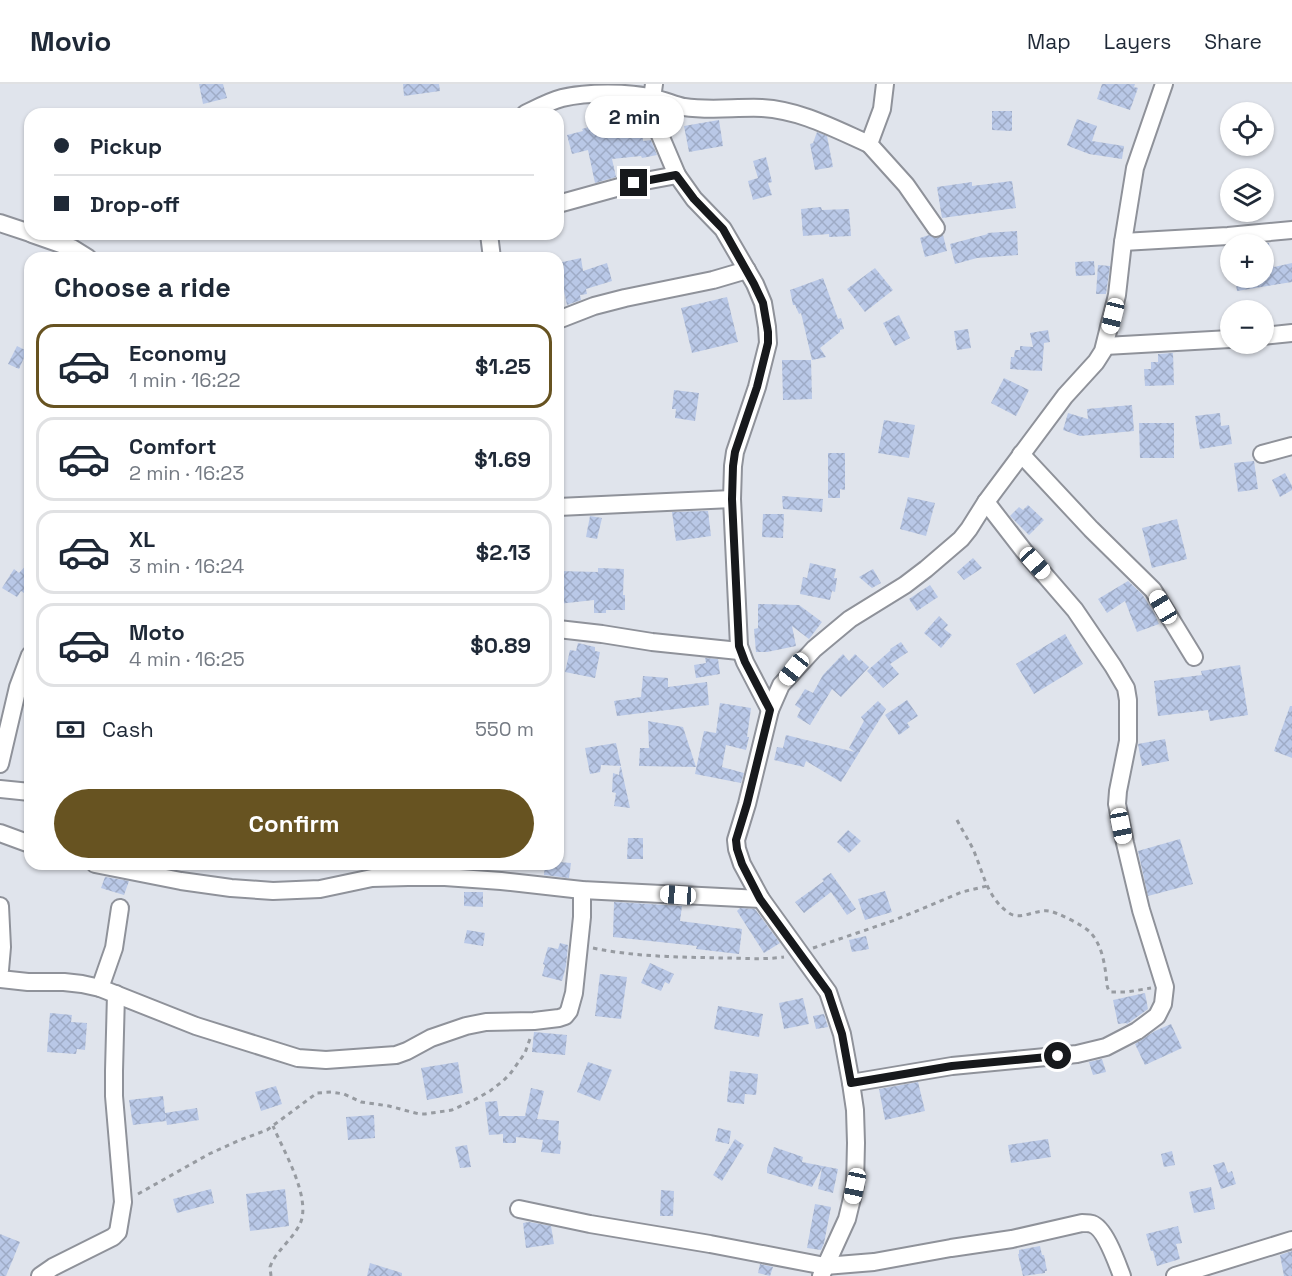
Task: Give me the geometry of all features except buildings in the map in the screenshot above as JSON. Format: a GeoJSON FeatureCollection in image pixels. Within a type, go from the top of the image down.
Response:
{"type":"FeatureCollection","features":[{"type":"Feature","properties":{"kind":"street"},"geometry":{"type":"LineString","coordinates":[[869,144],[882,109],[885,84]]}},
{"type":"Feature","properties":{"kind":"street"},"geometry":{"type":"LineString","coordinates":[[823,1271],[847,1219],[855,1186],[856,1129],[842,1034],[828,992],[760,899],[737,849],[736,840],[770,710],[781,685],[814,649],[850,619],[905,585],[961,539],[1065,396],[1096,362],[1105,346],[1117,295],[1135,168],[1164,84]]}},
{"type":"Feature","properties":{"kind":"street"},"geometry":{"type":"LineString","coordinates":[[534,108],[560,91],[588,95],[653,91],[683,107],[763,108],[808,117],[869,144],[906,185],[936,228]]}},
{"type":"Feature","properties":{"kind":"street"},"geometry":{"type":"LineString","coordinates":[[653,91],[660,135],[676,175],[694,199],[723,229],[763,303],[768,337],[757,387],[735,452],[732,499],[740,651],[770,710]]}},
{"type":"Feature","properties":{"kind":"street"},"geometry":{"type":"LineString","coordinates":[[564,202],[634,183],[676,175]]}},
{"type":"Feature","properties":{"kind":"street"},"geometry":{"type":"LineString","coordinates":[[0,223],[24,232]]}},
{"type":"Feature","properties":{"kind":"street"},"geometry":{"type":"LineString","coordinates":[[1123,242],[1292,230]]}},
{"type":"Feature","properties":{"kind":"street"},"geometry":{"type":"LineString","coordinates":[[49,240],[78,252]]}},
{"type":"Feature","properties":{"kind":"street"},"geometry":{"type":"LineString","coordinates":[[564,318],[594,306],[713,280],[747,270]]}},
{"type":"Feature","properties":{"kind":"street"},"geometry":{"type":"LineString","coordinates":[[1274,335],[1292,333]]}},
{"type":"Feature","properties":{"kind":"street"},"geometry":{"type":"LineString","coordinates":[[1105,346],[1220,340]]}},
{"type":"Feature","properties":{"kind":"street"},"geometry":{"type":"LineString","coordinates":[[1262,454],[1292,446]]}},
{"type":"Feature","properties":{"kind":"street"},"geometry":{"type":"LineString","coordinates":[[1022,454],[1091,529],[1153,590],[1194,657]]}},
{"type":"Feature","properties":{"kind":"street"},"geometry":{"type":"LineString","coordinates":[[564,507],[732,499]]}},
{"type":"Feature","properties":{"kind":"street"},"geometry":{"type":"LineString","coordinates":[[851,1083],[952,1066],[1077,1054],[1106,1047],[1124,1039],[1151,1021],[1164,1004],[1165,987],[1141,910],[1117,804],[1128,741],[1126,688],[1075,610],[986,502]]}},
{"type":"Feature","properties":{"kind":"street"},"geometry":{"type":"LineString","coordinates":[[564,630],[740,651]]}},
{"type":"Feature","properties":{"kind":"street"},"geometry":{"type":"LineString","coordinates":[[0,764],[18,687],[24,671]]}},
{"type":"Feature","properties":{"kind":"street"},"geometry":{"type":"LineString","coordinates":[[0,789],[24,791]]}},
{"type":"Feature","properties":{"kind":"street"},"geometry":{"type":"LineString","coordinates":[[0,833],[24,841]]}},
{"type":"Feature","properties":{"kind":"street"},"geometry":{"type":"LineString","coordinates":[[125,870],[181,881],[273,891],[320,889],[372,878],[445,877],[582,890],[760,899]]}},
{"type":"Feature","properties":{"kind":"street"},"geometry":{"type":"LineString","coordinates":[[0,979],[82,984],[108,991],[196,1026],[288,1055],[310,1059],[351,1059],[396,1055],[431,1038],[466,1026],[486,1022],[534,1021],[566,1015],[574,993],[582,917],[582,890]]}},
{"type":"Feature","properties":{"kind":"street"},"geometry":{"type":"LineString","coordinates":[[0,906],[2,947],[0,970]]}},
{"type":"Feature","properties":{"kind":"street"},"geometry":{"type":"LineString","coordinates":[[40,1276],[53,1266],[113,1237],[118,1232],[123,1202],[108,991],[120,909]]}},
{"type":"Feature","properties":{"kind":"street"},"geometry":{"type":"LineString","coordinates":[[519,1209],[590,1224],[710,1244],[823,1271],[1012,1239],[1065,1226],[1091,1223],[1105,1238],[1122,1276]]}},
{"type":"Feature","properties":{"kind":"street"},"geometry":{"type":"LineString","coordinates":[[1175,1276],[1292,1240]]}},
{"type":"Feature","properties":{"kind":"path"},"geometry":{"type":"LineString","coordinates":[[957,820],[973,849],[987,886],[996,902],[1013,915],[1049,911],[1081,925],[1090,932],[1099,946],[1107,988],[1111,993],[1165,987]]}},
{"type":"Feature","properties":{"kind":"path"},"geometry":{"type":"LineString","coordinates":[[579,945],[615,953],[682,957],[782,958],[895,920],[962,892],[987,886]]}},
{"type":"Feature","properties":{"kind":"path"},"geometry":{"type":"LineString","coordinates":[[123,1202],[209,1154],[259,1134],[316,1094],[326,1092],[344,1094],[361,1102],[419,1114],[452,1110],[490,1091],[510,1074],[525,1053],[534,1021]]}},
{"type":"Feature","properties":{"kind":"path"},"geometry":{"type":"LineString","coordinates":[[271,1276],[272,1262],[297,1229],[303,1214],[298,1181],[273,1126]]}},
{"type":"Feature","properties":{"kind":"route"},"geometry":{"type":"LineString","coordinates":[[634,183],[676,175],[694,199],[723,229],[763,303],[768,327],[768,343],[757,387],[735,452],[733,466],[732,499],[739,646],[770,710],[736,840],[742,864],[760,899],[828,992],[842,1034],[851,1083],[975,1063],[1058,1056]]}}]}
